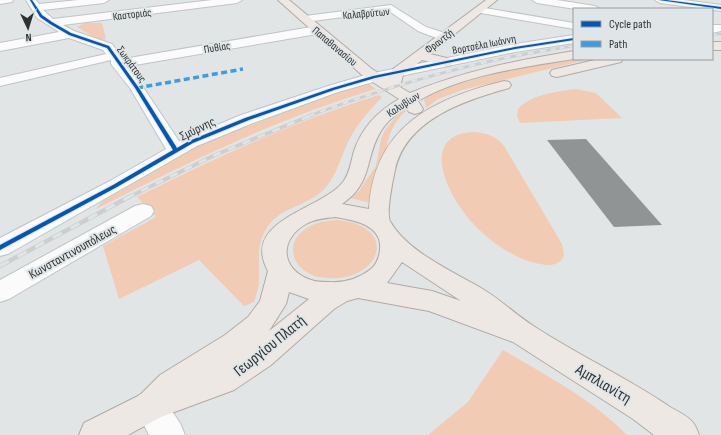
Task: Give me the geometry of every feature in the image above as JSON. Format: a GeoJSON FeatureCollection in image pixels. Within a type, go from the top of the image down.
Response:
{"type":"FeatureCollection","features":[{"type":"Feature","properties":{"kind":"main road","name":"Παπαθανασίου"},"geometry":{"type":"LineString","coordinates":[[283,0],[374,77],[400,93]]}},
{"type":"Feature","properties":{"kind":"main road","name":"Φραντζή"},"geometry":{"type":"LineString","coordinates":[[398,72],[492,0]]}},
{"type":"Feature","properties":{"kind":"main road"},"geometry":{"type":"LineString","coordinates":[[421,54],[429,58],[446,62]]}},
{"type":"Feature","properties":{"kind":"main road","name":"Καλυβίων"},"geometry":{"type":"LineString","coordinates":[[306,216],[331,203],[347,190],[354,181],[365,144],[375,126],[388,112],[400,93],[425,90],[473,77],[573,55]]}},
{"type":"Feature","properties":{"kind":"main road"},"geometry":{"type":"LineString","coordinates":[[540,76],[612,60]]}},
{"type":"Feature","properties":{"kind":"main road"},"geometry":{"type":"LineString","coordinates":[[398,72],[394,78],[400,93],[415,108],[416,123]]}},
{"type":"Feature","properties":{"kind":"main road","name":"Καλυβίων"},"geometry":{"type":"LineString","coordinates":[[386,233],[379,201],[386,169],[398,144],[416,123],[429,113],[451,101],[480,90],[516,82]]}},
{"type":"Feature","properties":{"kind":"main road"},"geometry":{"type":"LineString","coordinates":[[325,211],[345,211],[363,215],[386,233],[393,257],[390,265],[378,278],[349,290],[321,292],[304,288],[290,281],[280,272],[274,259],[275,246],[278,239],[292,223],[306,216],[325,211]]}},
{"type":"Feature","properties":{"kind":"main road","name":"Αμπλιανίτη"},"geometry":{"type":"LineString","coordinates":[[386,233],[432,271],[482,301],[524,335],[644,408],[682,435]]}},
{"type":"Feature","properties":{"kind":"main road","name":"Γεωργίου Πλατή"},"geometry":{"type":"LineString","coordinates":[[150,406],[171,385],[235,344],[258,325],[273,304],[280,272]]}},
{"type":"Feature","properties":{"kind":"main road","name":"Αμπλιανίτη"},"geometry":{"type":"LineString","coordinates":[[349,290],[432,301],[482,321],[524,335]]}},
{"type":"Feature","properties":{"kind":"main road","name":"Γεωργίου Πλατή"},"geometry":{"type":"LineString","coordinates":[[96,435],[150,406],[203,389],[232,375],[262,354],[320,304],[349,290]]}},
{"type":"Feature","properties":{"kind":"street"},"geometry":{"type":"LineString","coordinates":[[0,1],[8,0]]}},
{"type":"Feature","properties":{"kind":"street"},"geometry":{"type":"LineString","coordinates":[[40,12],[104,0]]}},
{"type":"Feature","properties":{"kind":"street"},"geometry":{"type":"LineString","coordinates":[[40,12],[170,0]]}},
{"type":"Feature","properties":{"kind":"street","name":"Καστοριάς"},"geometry":{"type":"LineString","coordinates":[[40,12],[113,41],[237,0]]}},
{"type":"Feature","properties":{"kind":"street"},"geometry":{"type":"LineString","coordinates":[[382,0],[382,2],[391,8]]}},
{"type":"Feature","properties":{"kind":"street"},"geometry":{"type":"LineString","coordinates":[[537,0],[589,8]]}},
{"type":"Feature","properties":{"kind":"street"},"geometry":{"type":"LineString","coordinates":[[660,0],[721,8]]}},
{"type":"Feature","properties":{"kind":"street","name":"Καλαβρύτων"},"geometry":{"type":"LineString","coordinates":[[305,19],[391,8],[422,29],[444,37]]}},
{"type":"Feature","properties":{"kind":"street"},"geometry":{"type":"LineString","coordinates":[[479,10],[573,26]]}},
{"type":"Feature","properties":{"kind":"street","name":"Σωκράτους"},"geometry":{"type":"LineString","coordinates":[[40,12],[70,34],[113,41],[137,88],[176,151]]}},
{"type":"Feature","properties":{"kind":"street","name":"Πυθίας"},"geometry":{"type":"LineString","coordinates":[[0,82],[113,41],[317,30]]}},
{"type":"Feature","properties":{"kind":"street"},"geometry":{"type":"LineString","coordinates":[[0,48],[70,34]]}},
{"type":"Feature","properties":{"kind":"street","name":"Βορτσέλα Ιωάννη"},"geometry":{"type":"LineString","coordinates":[[374,77],[446,62],[573,39]]}},
{"type":"Feature","properties":{"kind":"street","name":"Σμύρνης"},"geometry":{"type":"LineString","coordinates":[[0,248],[115,186],[205,135],[247,118],[374,77]]}},
{"type":"Feature","properties":{"kind":"street","name":"Κωνσταντινουπόλεως"},"geometry":{"type":"LineString","coordinates":[[0,292],[143,211]]}},
{"type":"Feature","properties":{"kind":"street"},"geometry":{"type":"LineString","coordinates":[[150,406],[168,435]]}},
{"type":"Feature","properties":{"kind":"shaded area"},"geometry":{"type":"Polygon","coordinates":[[[85,23],[102,23],[106,39],[101,41],[77,27],[85,23]]]}},
{"type":"Feature","properties":{"kind":"shaded area"},"geometry":{"type":"Polygon","coordinates":[[[569,59],[586,60],[462,90],[438,99],[426,108],[424,99],[449,87],[511,70],[569,59]]]}},
{"type":"Feature","properties":{"kind":"shaded area"},"geometry":{"type":"Polygon","coordinates":[[[369,84],[376,89],[304,114],[233,143],[199,158],[96,209],[101,202],[186,152],[206,142],[345,89],[369,84]]]}},
{"type":"Feature","properties":{"kind":"shaded area"},"geometry":{"type":"Polygon","coordinates":[[[576,89],[596,93],[622,118],[520,123],[517,116],[518,109],[530,100],[545,94],[576,89]]]}},
{"type":"Feature","properties":{"kind":"shaded area"},"geometry":{"type":"Polygon","coordinates":[[[379,95],[382,97],[352,134],[336,171],[326,187],[319,194],[276,217],[269,224],[260,245],[259,284],[254,302],[244,306],[199,260],[119,299],[103,246],[156,217],[137,197],[196,168],[286,128],[379,95]]]}},
{"type":"Feature","properties":{"kind":"shaded area"},"geometry":{"type":"Polygon","coordinates":[[[404,107],[409,108],[398,120],[391,131],[371,203],[350,198],[359,191],[376,166],[381,139],[385,130],[404,107]]]}},
{"type":"Feature","properties":{"kind":"shaded area"},"geometry":{"type":"Polygon","coordinates":[[[474,132],[491,136],[504,146],[562,244],[564,254],[562,259],[558,262],[548,265],[535,263],[505,250],[489,239],[475,225],[455,199],[444,174],[442,162],[443,151],[448,141],[458,135],[474,132]]]}},
{"type":"Feature","properties":{"kind":"shaded area"},"geometry":{"type":"Polygon","coordinates":[[[336,220],[357,224],[370,233],[376,243],[376,254],[369,265],[357,273],[340,278],[319,277],[310,274],[297,263],[293,249],[295,241],[299,234],[310,226],[321,222],[336,220]]]}},
{"type":"Feature","properties":{"kind":"shaded area"},"geometry":{"type":"Polygon","coordinates":[[[503,350],[568,388],[599,410],[627,435],[428,435],[468,402],[503,350]]]}},
{"type":"Feature","properties":{"kind":"building"},"geometry":{"type":"Polygon","coordinates":[[[586,139],[662,225],[614,227],[547,140],[586,139]]]}},
{"type":"Feature","properties":{"kind":"railway"},"geometry":{"type":"LineString","coordinates":[[713,34],[721,34]]}},
{"type":"Feature","properties":{"kind":"railway"},"geometry":{"type":"LineString","coordinates":[[542,51],[573,46]]}},
{"type":"Feature","properties":{"kind":"railway"},"geometry":{"type":"LineString","coordinates":[[309,116],[368,95],[427,77],[518,55],[549,50]]}},
{"type":"Feature","properties":{"kind":"railway"},"geometry":{"type":"LineString","coordinates":[[129,197],[215,155],[312,115]]}},
{"type":"Feature","properties":{"kind":"railway"},"geometry":{"type":"LineString","coordinates":[[0,266],[129,197]]}},
{"type":"Feature","properties":{"kind":"marked path"},"geometry":{"type":"LineString","coordinates":[[137,88],[243,69]]}},
{"type":"Feature","properties":{"kind":"cycle path"},"geometry":{"type":"LineString","coordinates":[[31,0],[41,16],[51,23],[70,34],[108,47],[137,88],[176,151]]}},
{"type":"Feature","properties":{"kind":"cycle path"},"geometry":{"type":"LineString","coordinates":[[660,0],[721,8]]}},
{"type":"Feature","properties":{"kind":"cycle path"},"geometry":{"type":"LineString","coordinates":[[0,248],[115,186],[191,142],[247,119],[333,89],[374,77],[515,48],[573,39]]}}]}
